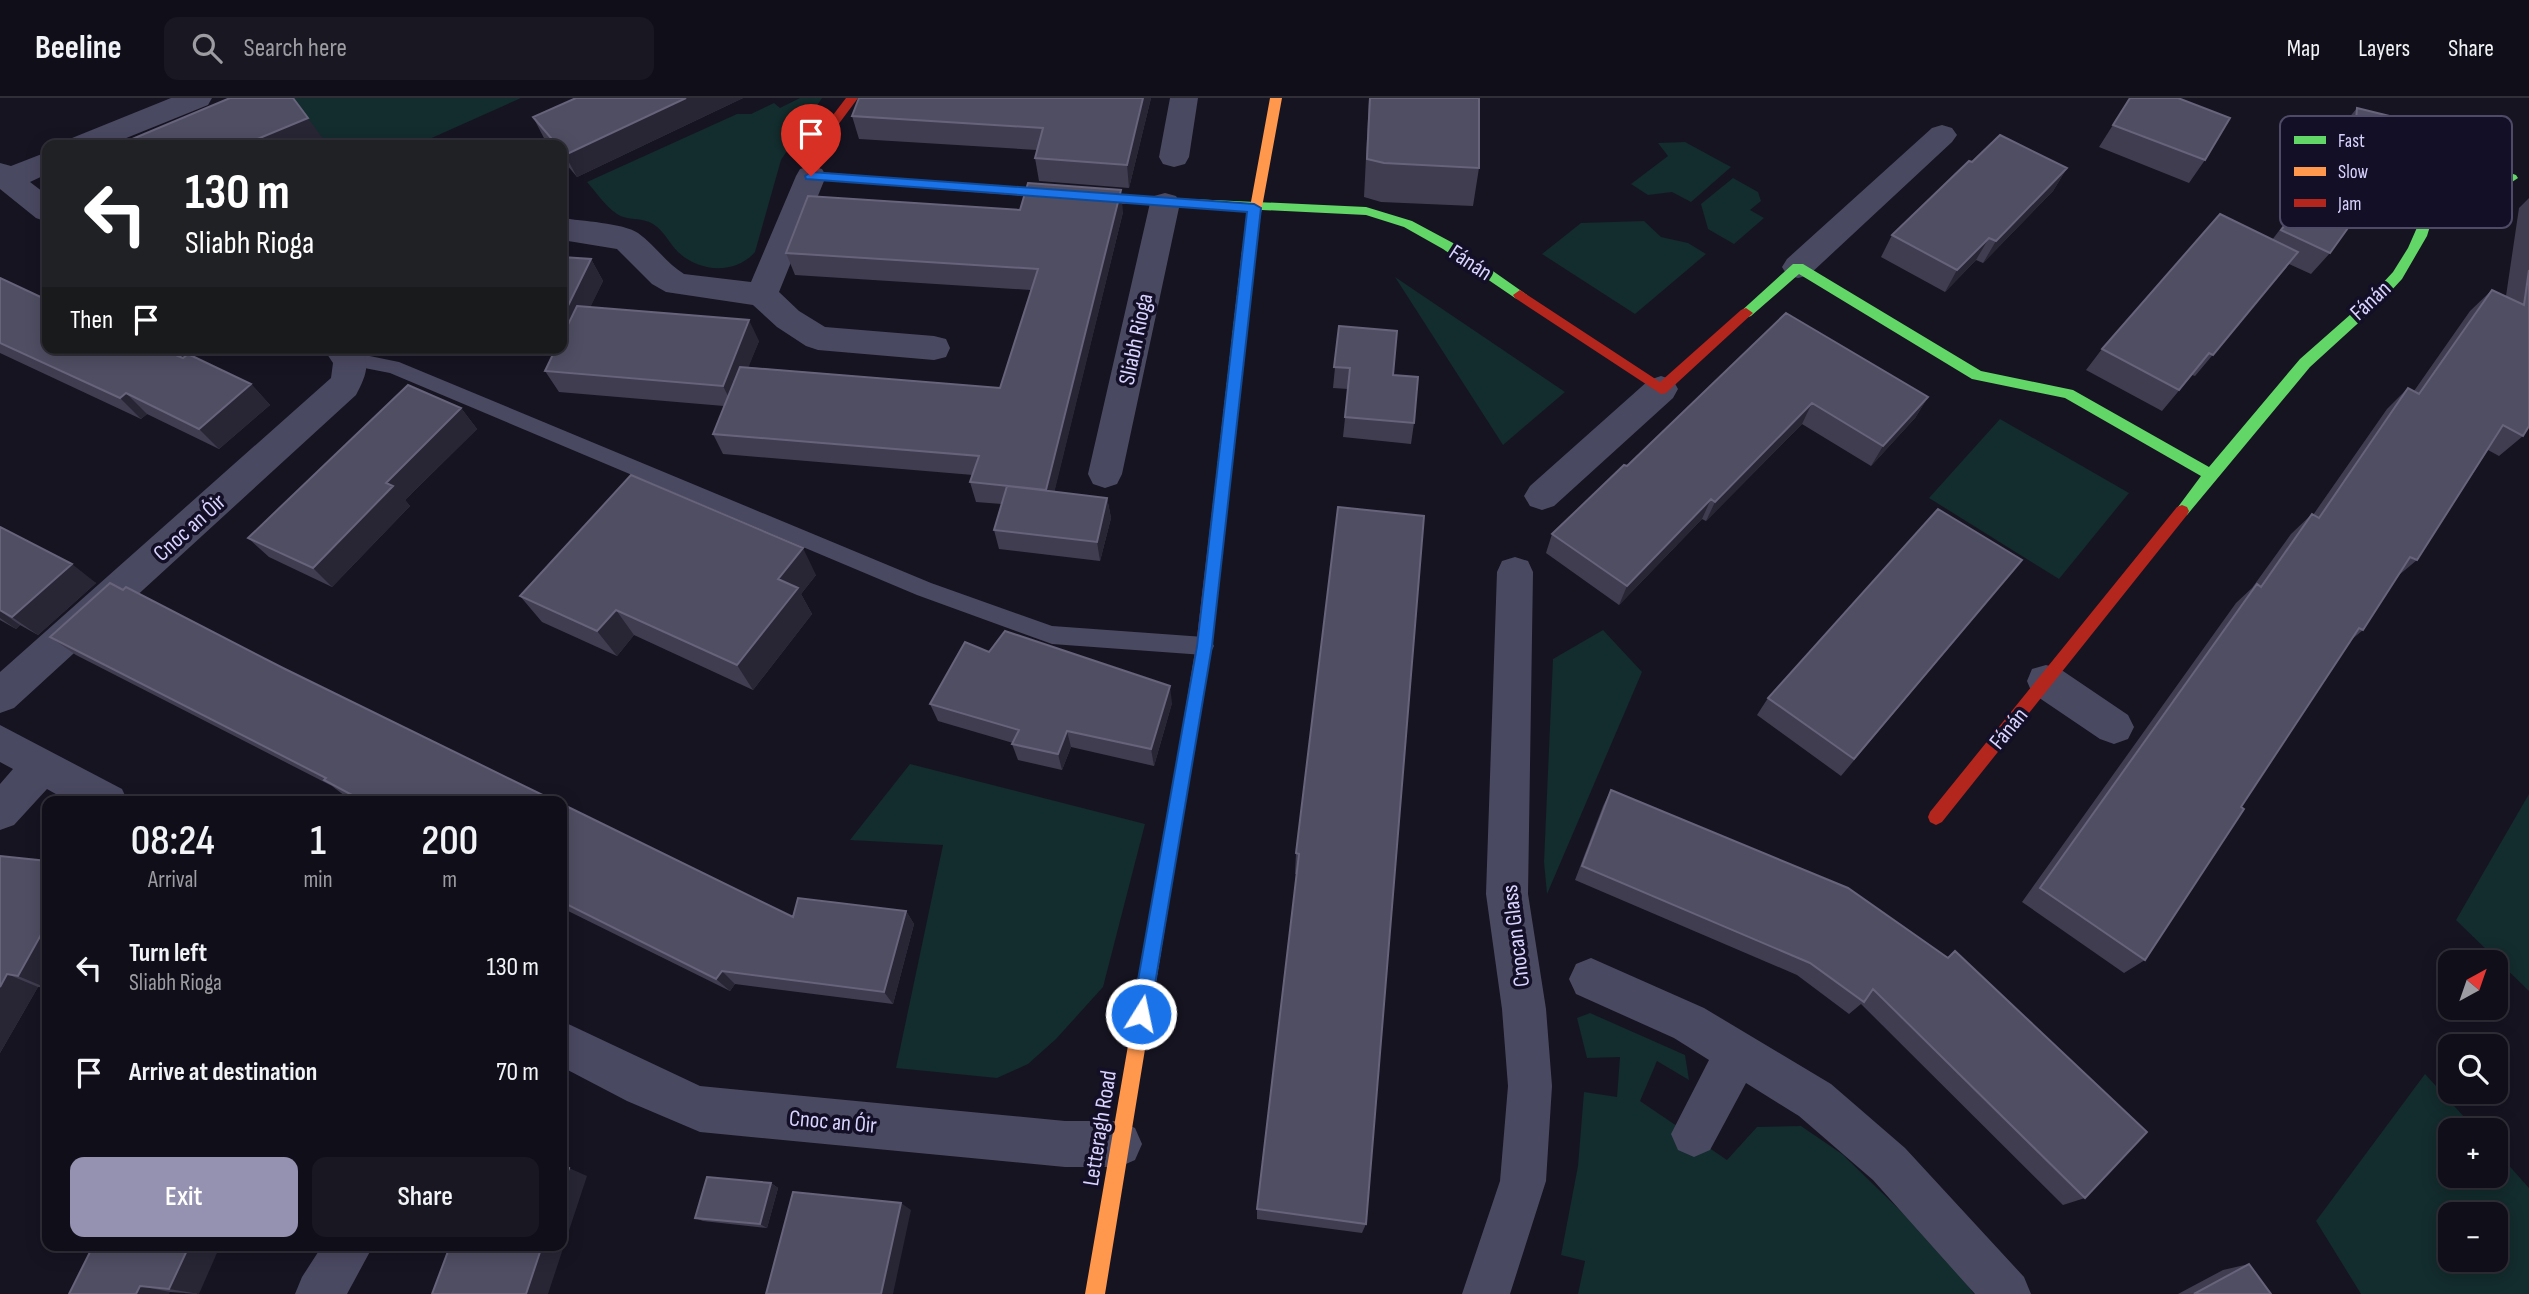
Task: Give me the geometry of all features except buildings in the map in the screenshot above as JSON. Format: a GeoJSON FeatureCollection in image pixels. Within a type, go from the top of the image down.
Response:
{"type":"FeatureCollection","features":[{"type":"Feature","properties":{"kind":"street"},"geometry":{"type":"LineString","coordinates":[[94,140],[198,98]]}},
{"type":"Feature","properties":{"kind":"street"},"geometry":{"type":"LineString","coordinates":[[762,295],[811,176],[826,132],[852,98]]}},
{"type":"Feature","properties":{"kind":"street"},"geometry":{"type":"LineString","coordinates":[[1174,157],[1184,98]]}},
{"type":"Feature","properties":{"kind":"street","name":"Letteragh Road"},"geometry":{"type":"LineString","coordinates":[[1095,1294],[1204,646],[1254,208],[1276,98]]}},
{"type":"Feature","properties":{"kind":"street"},"geometry":{"type":"LineString","coordinates":[[1542,496],[1942,135]]}},
{"type":"Feature","properties":{"kind":"street"},"geometry":{"type":"LineString","coordinates":[[4,176],[42,164]]}},
{"type":"Feature","properties":{"kind":"street"},"geometry":{"type":"LineString","coordinates":[[4,176],[42,207]]}},
{"type":"Feature","properties":{"kind":"street"},"geometry":{"type":"LineString","coordinates":[[811,176],[1254,208]]}},
{"type":"Feature","properties":{"kind":"street","name":"Sliabh Rioga"},"geometry":{"type":"LineString","coordinates":[[1105,474],[1165,203]]}},
{"type":"Feature","properties":{"kind":"street","name":"Fánán"},"geometry":{"type":"LineString","coordinates":[[1254,208],[1366,211],[1408,224],[1448,246],[1661,389]]}},
{"type":"Feature","properties":{"kind":"street","name":"Fánán"},"geometry":{"type":"LineString","coordinates":[[1936,817],[2211,475],[2305,363],[2339,329],[2380,296],[2410,259],[2424,228]]}},
{"type":"Feature","properties":{"kind":"street"},"geometry":{"type":"LineString","coordinates":[[567,230],[626,240],[663,275],[677,284],[762,295],[788,319],[818,338],[934,348]]}},
{"type":"Feature","properties":{"kind":"street"},"geometry":{"type":"LineString","coordinates":[[1798,267],[1977,375],[2068,394],[2211,475]]}},
{"type":"Feature","properties":{"kind":"street","name":"Cnoc an Óir"},"geometry":{"type":"LineString","coordinates":[[0,696],[323,407],[344,386],[351,373],[344,354]]}},
{"type":"Feature","properties":{"kind":"street","name":"Cnocan Glass"},"geometry":{"type":"LineString","coordinates":[[1486,1294],[1523,1181],[1530,1086],[1524,1009],[1507,894],[1515,572]]}},
{"type":"Feature","properties":{"kind":"street"},"geometry":{"type":"LineString","coordinates":[[2046,681],[2114,727]]}},
{"type":"Feature","properties":{"kind":"street"},"geometry":{"type":"LineString","coordinates":[[0,742],[97,796]]}},
{"type":"Feature","properties":{"kind":"street"},"geometry":{"type":"LineString","coordinates":[[0,812],[42,766]]}},
{"type":"Feature","properties":{"kind":"street"},"geometry":{"type":"LineString","coordinates":[[1591,979],[1689,1023],[1815,1100],[1889,1164],[2007,1294]]}},
{"type":"Feature","properties":{"kind":"street","name":"Cnoc an Óir"},"geometry":{"type":"LineString","coordinates":[[567,1046],[643,1085],[700,1109],[1065,1144],[1119,1144]]}},
{"type":"Feature","properties":{"kind":"street"},"geometry":{"type":"LineString","coordinates":[[1694,1134],[1738,1052]]}},
{"type":"Feature","properties":{"kind":"street"},"geometry":{"type":"LineString","coordinates":[[319,1294],[346,1251]]}},
{"type":"Feature","properties":{"kind":"lane"},"geometry":{"type":"LineString","coordinates":[[344,354],[393,366],[924,589],[1052,635],[1204,646]]}},
{"type":"Feature","properties":{"kind":"green space"},"geometry":{"type":"Polygon","coordinates":[[[241,98],[521,98],[427,140],[142,140],[241,98]]]}},
{"type":"Feature","properties":{"kind":"green space"},"geometry":{"type":"Polygon","coordinates":[[[800,98],[822,98],[781,160],[755,252],[737,265],[717,268],[696,264],[678,252],[653,224],[621,216],[613,211],[587,182],[737,114],[751,114],[774,103],[780,108],[800,98]]]}},
{"type":"Feature","properties":{"kind":"green space"},"geometry":{"type":"Polygon","coordinates":[[[1685,142],[1731,167],[1691,202],[1672,192],[1648,195],[1631,184],[1668,156],[1658,143],[1685,142]]]}},
{"type":"Feature","properties":{"kind":"green space"},"geometry":{"type":"Polygon","coordinates":[[[1733,178],[1758,192],[1761,201],[1750,210],[1764,218],[1734,244],[1708,229],[1701,204],[1733,178]]]}},
{"type":"Feature","properties":{"kind":"green space"},"geometry":{"type":"Polygon","coordinates":[[[1644,221],[1661,237],[1688,243],[1706,254],[1635,314],[1542,254],[1581,223],[1644,221]]]}},
{"type":"Feature","properties":{"kind":"green space"},"geometry":{"type":"Polygon","coordinates":[[[1395,277],[1565,392],[1503,445],[1395,277]]]}},
{"type":"Feature","properties":{"kind":"green space"},"geometry":{"type":"Polygon","coordinates":[[[2000,419],[2129,493],[2059,579],[1929,498],[2000,419]]]}},
{"type":"Feature","properties":{"kind":"green space"},"geometry":{"type":"Polygon","coordinates":[[[1603,630],[1642,672],[1547,894],[1544,862],[1553,659],[1603,630]]]}},
{"type":"Feature","properties":{"kind":"green space"},"geometry":{"type":"Polygon","coordinates":[[[910,764],[1145,824],[1103,987],[1056,1039],[1028,1064],[997,1078],[896,1068],[943,845],[850,840],[910,764]]]}},
{"type":"Feature","properties":{"kind":"green space"},"geometry":{"type":"Polygon","coordinates":[[[2529,794],[2529,991],[2508,971],[2508,950],[2487,950],[2456,920],[2529,794]]]}},
{"type":"Feature","properties":{"kind":"green space"},"geometry":{"type":"Polygon","coordinates":[[[1590,1013],[1685,1055],[1689,1080],[1657,1061],[1640,1101],[1727,1160],[1757,1127],[1801,1126],[1842,1154],[1944,1253],[1974,1294],[1578,1294],[1585,1261],[1561,1255],[1578,1166],[1584,1092],[1617,1097],[1620,1057],[1587,1058],[1577,1018],[1590,1013]]]}},
{"type":"Feature","properties":{"kind":"green space"},"geometry":{"type":"Polygon","coordinates":[[[2425,1074],[2438,1088],[2438,1104],[2452,1104],[2465,1118],[2438,1118],[2438,1188],[2508,1188],[2508,1164],[2529,1188],[2529,1294],[2361,1294],[2316,1221],[2425,1074]]]}},
{"type":"Feature","properties":{"kind":"traffic: fast"},"geometry":{"type":"LineString","coordinates":[[1125,200],[1366,211],[1408,224],[1448,246],[1520,295]]}},
{"type":"Feature","properties":{"kind":"traffic: fast"},"geometry":{"type":"LineString","coordinates":[[2182,511],[2305,363],[2398,276],[2424,228]]}},
{"type":"Feature","properties":{"kind":"traffic: fast"},"geometry":{"type":"LineString","coordinates":[[1746,313],[1798,267],[1977,375],[2068,394],[2211,475]]}},
{"type":"Feature","properties":{"kind":"traffic: slow"},"geometry":{"type":"LineString","coordinates":[[1224,469],[1248,251],[1276,98]]}},
{"type":"Feature","properties":{"kind":"traffic: slow"},"geometry":{"type":"LineString","coordinates":[[1095,1294],[1165,878]]}},
{"type":"Feature","properties":{"kind":"traffic: jam"},"geometry":{"type":"LineString","coordinates":[[852,98],[826,132],[811,176],[1125,200]]}},
{"type":"Feature","properties":{"kind":"traffic: jam"},"geometry":{"type":"LineString","coordinates":[[1520,295],[1661,389],[1746,313]]}},
{"type":"Feature","properties":{"kind":"traffic: jam"},"geometry":{"type":"LineString","coordinates":[[1165,878],[1204,646],[1224,469]]}},
{"type":"Feature","properties":{"kind":"traffic: jam"},"geometry":{"type":"LineString","coordinates":[[1936,817],[2182,511]]}},
{"type":"Feature","properties":{"kind":"route"},"geometry":{"type":"LineString","coordinates":[[811,176],[1254,208],[1204,646],[1141,1014]]}}]}
